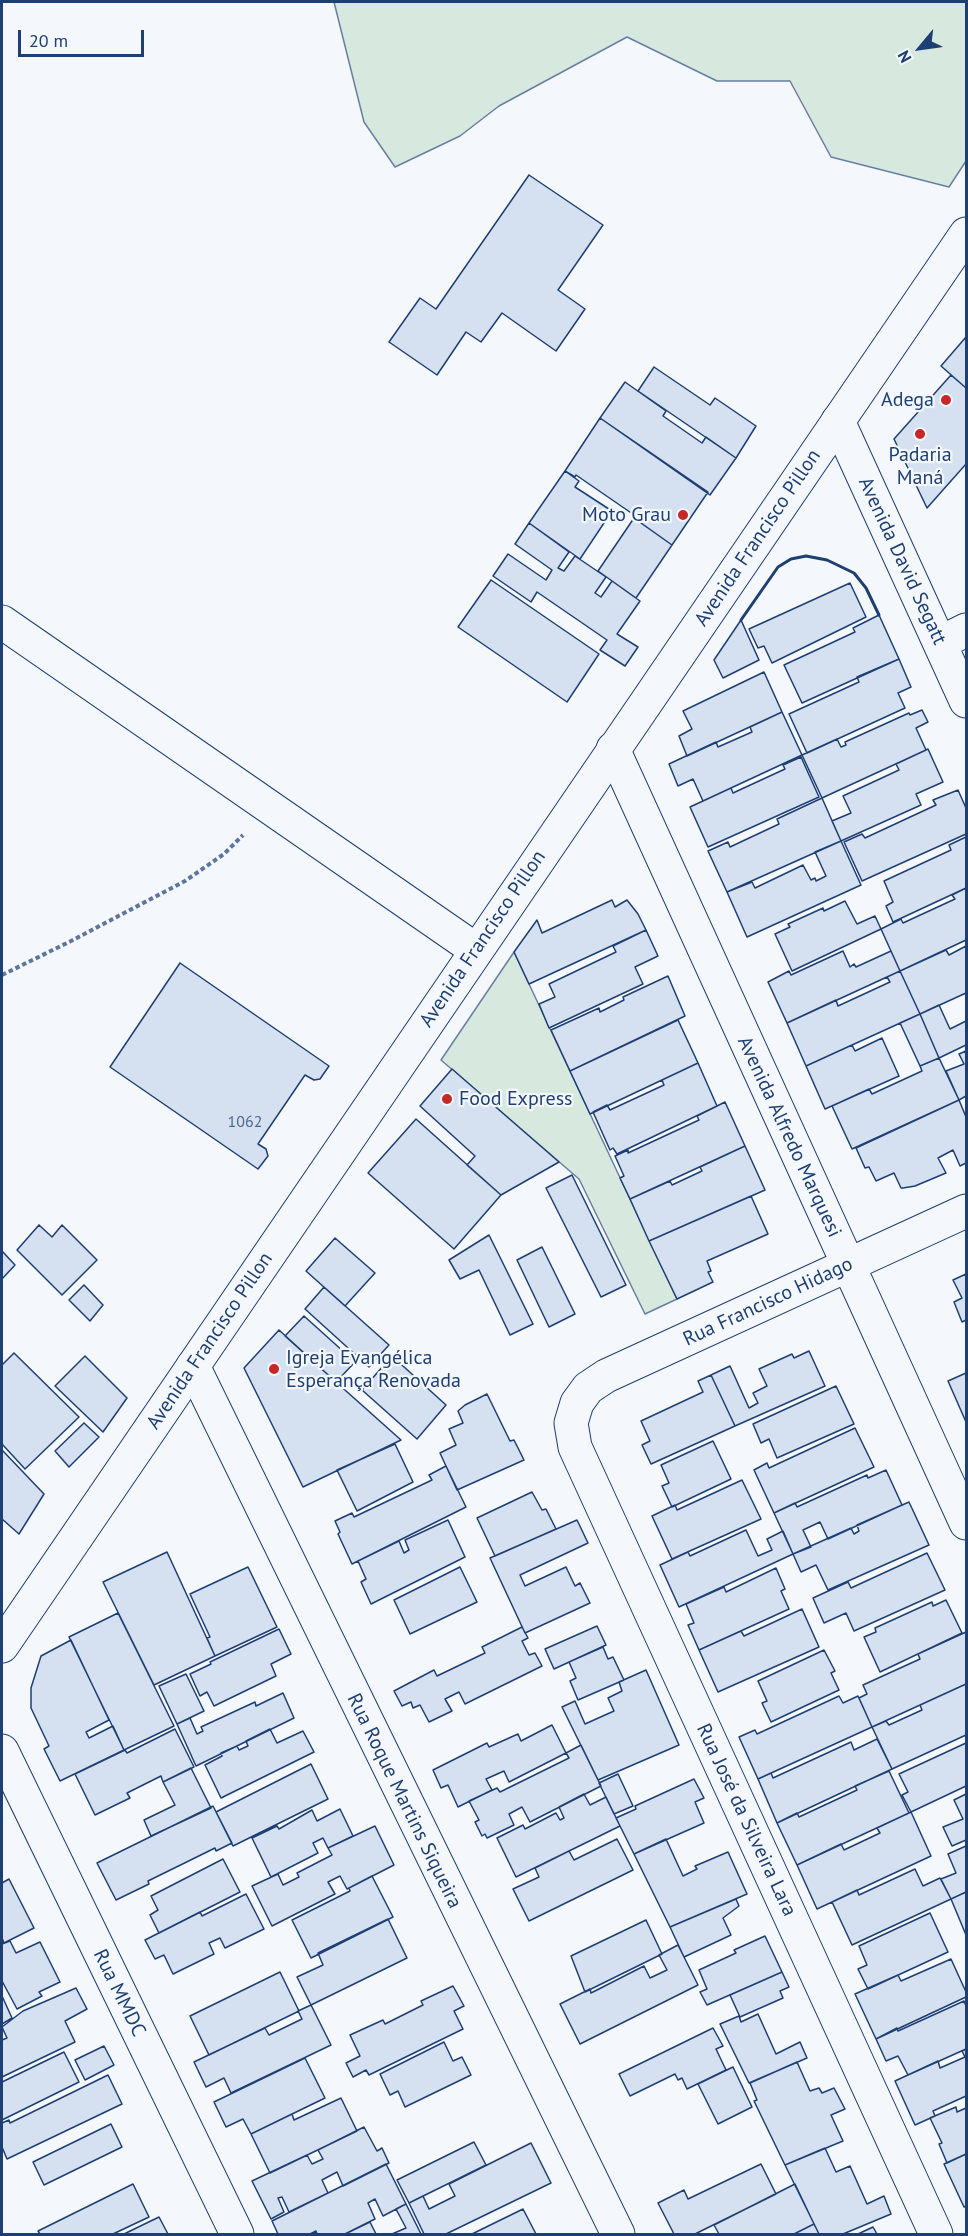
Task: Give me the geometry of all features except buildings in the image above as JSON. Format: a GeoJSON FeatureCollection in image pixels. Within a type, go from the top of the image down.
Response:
{"type":"FeatureCollection","features":[{"type":"Feature","properties":{"kind":"street","name":"Avenida Francisco Pillon"},"geometry":{"type":"LineString","coordinates":[[2,1646],[966,234]]}},
{"type":"Feature","properties":{"kind":"street","name":"Avenida David Segatt"},"geometry":{"type":"LineString","coordinates":[[838,421],[953,637],[966,701]]}},
{"type":"Feature","properties":{"kind":"street"},"geometry":{"type":"LineString","coordinates":[[2,622],[476,950]]}},
{"type":"Feature","properties":{"kind":"street","name":"Avenida Alfredo Marquesi"},"geometry":{"type":"LineString","coordinates":[[613,749],[966,1524]]}},
{"type":"Feature","properties":{"kind":"street","name":"Rua Francisco Hidago"},"geometry":{"type":"LineString","coordinates":[[577,1403],[588,1388],[606,1376],[966,1211]]}},
{"type":"Feature","properties":{"kind":"street","name":"Rua Roque Martins Siqueira"},"geometry":{"type":"LineString","coordinates":[[193,1366],[618,2235]]}},
{"type":"Feature","properties":{"kind":"street","name":"Rua José da Silveira Lara"},"geometry":{"type":"LineString","coordinates":[[577,1403],[571,1423],[575,1447],[936,2235]]}},
{"type":"Feature","properties":{"kind":"street","name":"Rua MMDC"},"geometry":{"type":"LineString","coordinates":[[2,1751],[237,2235]]}},
{"type":"Feature","properties":{"kind":"path"},"geometry":{"type":"LineString","coordinates":[[2,975],[185,881],[224,854],[270,807]]}},
{"type":"Feature","properties":{"kind":"shaded area"},"geometry":{"type":"Polygon","coordinates":[[[334,2],[966,2],[966,161],[949,187],[831,157],[790,81],[717,81],[627,37],[499,106],[460,136],[395,167],[364,122],[334,2]]]}},
{"type":"Feature","properties":{"kind":"shaded area"},"geometry":{"type":"Polygon","coordinates":[[[514,952],[677,1299],[645,1314],[579,1179],[441,1060],[514,952]]]}},
{"type":"Feature","properties":{"kind":"wall"},"geometry":{"type":"LineString","coordinates":[[741,620],[778,567],[791,559],[806,556],[827,560],[854,573],[866,588],[879,615]]}},
{"type":"Feature","properties":{"kind":"place","name":"Adega"},"geometry":{"type":"Point","coordinates":[946,400]}},
{"type":"Feature","properties":{"kind":"place","name":"Padaria Maná"},"geometry":{"type":"Point","coordinates":[920,434]}},
{"type":"Feature","properties":{"kind":"place","name":"Moto Grau"},"geometry":{"type":"Point","coordinates":[683,515]}},
{"type":"Feature","properties":{"kind":"place","name":"Food Express"},"geometry":{"type":"Point","coordinates":[447,1099]}},
{"type":"Feature","properties":{"kind":"place","name":"Igreja Evangélica Esperança Renovada"},"geometry":{"type":"Point","coordinates":[274,1369]}}]}
